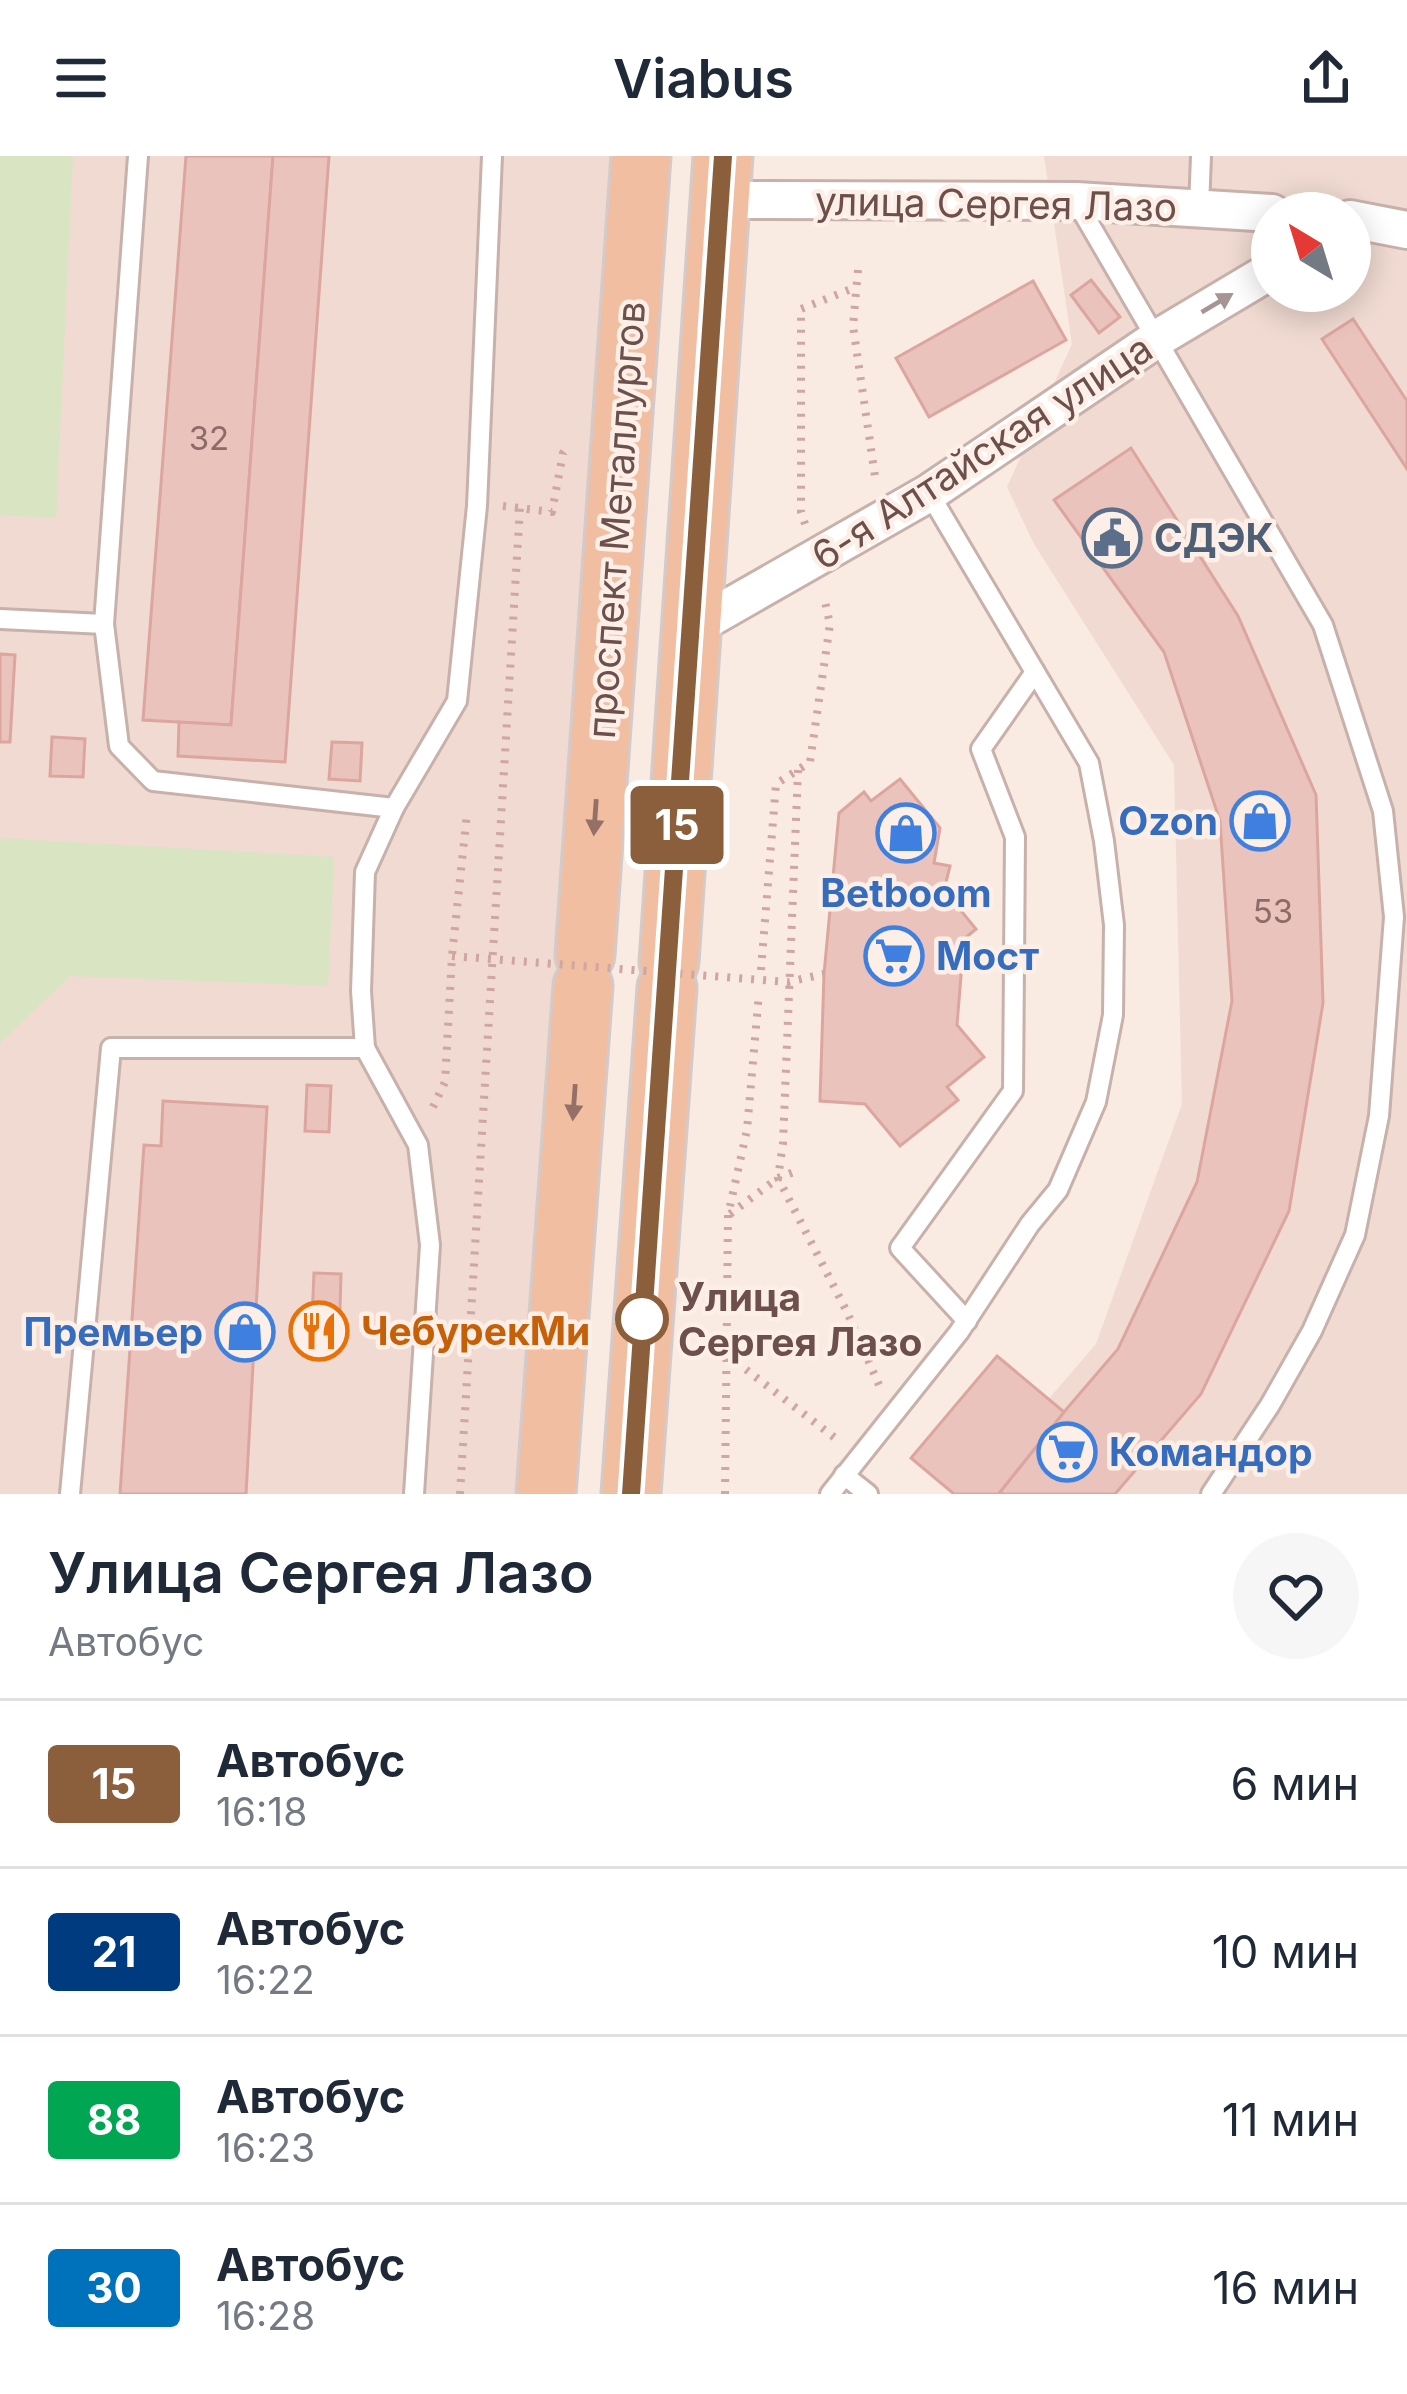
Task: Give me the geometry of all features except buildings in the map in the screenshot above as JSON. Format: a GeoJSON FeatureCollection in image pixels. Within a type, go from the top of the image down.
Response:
{"type":"FeatureCollection","features":[{"type":"Feature","properties":{"kind":"main road"},"geometry":{"type":"LineString","coordinates":[[640,182],[722,178]]}},
{"type":"Feature","properties":{"kind":"main road","name":"проспект Металлургов"},"geometry":{"type":"LineString","coordinates":[[631,1494],[722,178]]}},
{"type":"Feature","properties":{"kind":"main road","name":"проспект Металлургов"},"geometry":{"type":"LineString","coordinates":[[546,1494],[640,182]]}},
{"type":"Feature","properties":{"kind":"street","name":"улица Сергея Лазо"},"geometry":{"type":"LineString","coordinates":[[722,178],[1251,212]]}},
{"type":"Feature","properties":{"kind":"street"},"geometry":{"type":"LineString","coordinates":[[1371,223],[1407,230]]}},
{"type":"Feature","properties":{"kind":"street","name":"6-я Алтайская улица"},"geometry":{"type":"LineString","coordinates":[[689,630],[928,493],[1158,338],[1251,283]]}},
{"type":"Feature","properties":{"kind":"lane"},"geometry":{"type":"LineString","coordinates":[[138,156],[104,624],[119,746],[153,781],[394,808]]}},
{"type":"Feature","properties":{"kind":"lane"},"geometry":{"type":"LineString","coordinates":[[414,1494],[430,1245],[418,1145],[365,1048],[361,991],[364,872],[394,808],[458,701],[477,506],[493,156]]}},
{"type":"Feature","properties":{"kind":"lane"},"geometry":{"type":"LineString","coordinates":[[1198,208],[1201,156]]}},
{"type":"Feature","properties":{"kind":"lane"},"geometry":{"type":"LineString","coordinates":[[1076,201],[1323,625],[1383,811],[1394,917],[1378,1116],[1355,1235],[1312,1331],[1211,1494]]}},
{"type":"Feature","properties":{"kind":"lane"},"geometry":{"type":"LineString","coordinates":[[830,1494],[967,1321],[1058,1190],[1096,1102],[1113,1015],[1114,925],[1089,763],[928,493]]}},
{"type":"Feature","properties":{"kind":"lane"},"geometry":{"type":"LineString","coordinates":[[0,619],[104,624]]}},
{"type":"Feature","properties":{"kind":"lane"},"geometry":{"type":"LineString","coordinates":[[967,1321],[900,1249],[1013,1091],[1015,837],[981,749],[1035,671]]}},
{"type":"Feature","properties":{"kind":"lane"},"geometry":{"type":"LineString","coordinates":[[70,1494],[111,1048],[365,1048]]}},
{"type":"Feature","properties":{"kind":"lane"},"geometry":{"type":"LineString","coordinates":[[844,1475],[868,1494]]}},
{"type":"Feature","properties":{"kind":"path"},"geometry":{"type":"LineString","coordinates":[[858,270],[854,326],[881,519]]}},
{"type":"Feature","properties":{"kind":"path"},"geometry":{"type":"LineString","coordinates":[[477,506],[552,512],[563,453]]}},
{"type":"Feature","properties":{"kind":"path"},"geometry":{"type":"LineString","coordinates":[[460,1494],[520,507]]}},
{"type":"Feature","properties":{"kind":"path"},"geometry":{"type":"LineString","coordinates":[[799,769],[778,1178],[847,1312],[893,1417]]}},
{"type":"Feature","properties":{"kind":"path"},"geometry":{"type":"LineString","coordinates":[[445,1082],[467,813]]}},
{"type":"Feature","properties":{"kind":"path"},"geometry":{"type":"LineString","coordinates":[[452,956],[788,982],[824,974]]}},
{"type":"Feature","properties":{"kind":"path"},"geometry":{"type":"LineString","coordinates":[[724,1494],[728,1215],[747,1130],[759,993]]}},
{"type":"Feature","properties":{"kind":"path"},"geometry":{"type":"LineString","coordinates":[[728,1215],[778,1178],[799,1170]]}},
{"type":"Feature","properties":{"kind":"path"},"geometry":{"type":"LineString","coordinates":[[726,1354],[859,1457]]}},
{"type":"Feature","properties":{"kind":"shaded area"},"geometry":{"type":"Polygon","coordinates":[[[0,156],[641,156],[546,1494],[0,1494],[0,156]]]}},
{"type":"Feature","properties":{"kind":"shaded area"},"geometry":{"type":"Polygon","coordinates":[[[1044,156],[1407,156],[1407,1494],[982,1494],[982,1476],[1096,1344],[1182,1104],[1174,765],[1034,544],[1007,487],[1072,344],[1044,156]]]}},
{"type":"Feature","properties":{"kind":"green space"},"geometry":{"type":"Polygon","coordinates":[[[0,156],[73,156],[56,518],[0,515],[0,156]]]}},
{"type":"Feature","properties":{"kind":"green space"},"geometry":{"type":"Polygon","coordinates":[[[0,838],[334,857],[328,986],[70,976],[0,1043],[0,838]]]}},
{"type":"Feature","properties":{"kind":"bus line","name":"15"},"geometry":{"type":"LineString","coordinates":[[631,1494],[723,156]]}},
{"type":"Feature","properties":{"kind":"place","name":"СДЭК"},"geometry":{"type":"Point","coordinates":[1112,538]}},
{"type":"Feature","properties":{"kind":"place","name":"Ozon"},"geometry":{"type":"Point","coordinates":[1260,821]}},
{"type":"Feature","properties":{"kind":"place","name":"Betboom"},"geometry":{"type":"Point","coordinates":[906,833]}},
{"type":"Feature","properties":{"kind":"place","name":"Мост"},"geometry":{"type":"Point","coordinates":[894,956]}},
{"type":"Feature","properties":{"kind":"place","name":"Улица Сергея Лазо"},"geometry":{"type":"Point","coordinates":[642,1319]}},
{"type":"Feature","properties":{"kind":"place","name":"ЧебурекМи"},"geometry":{"type":"Point","coordinates":[319,1331]}},
{"type":"Feature","properties":{"kind":"place","name":"Премьер"},"geometry":{"type":"Point","coordinates":[245,1332]}},
{"type":"Feature","properties":{"kind":"place","name":"Командор"},"geometry":{"type":"Point","coordinates":[1067,1452]}}]}
